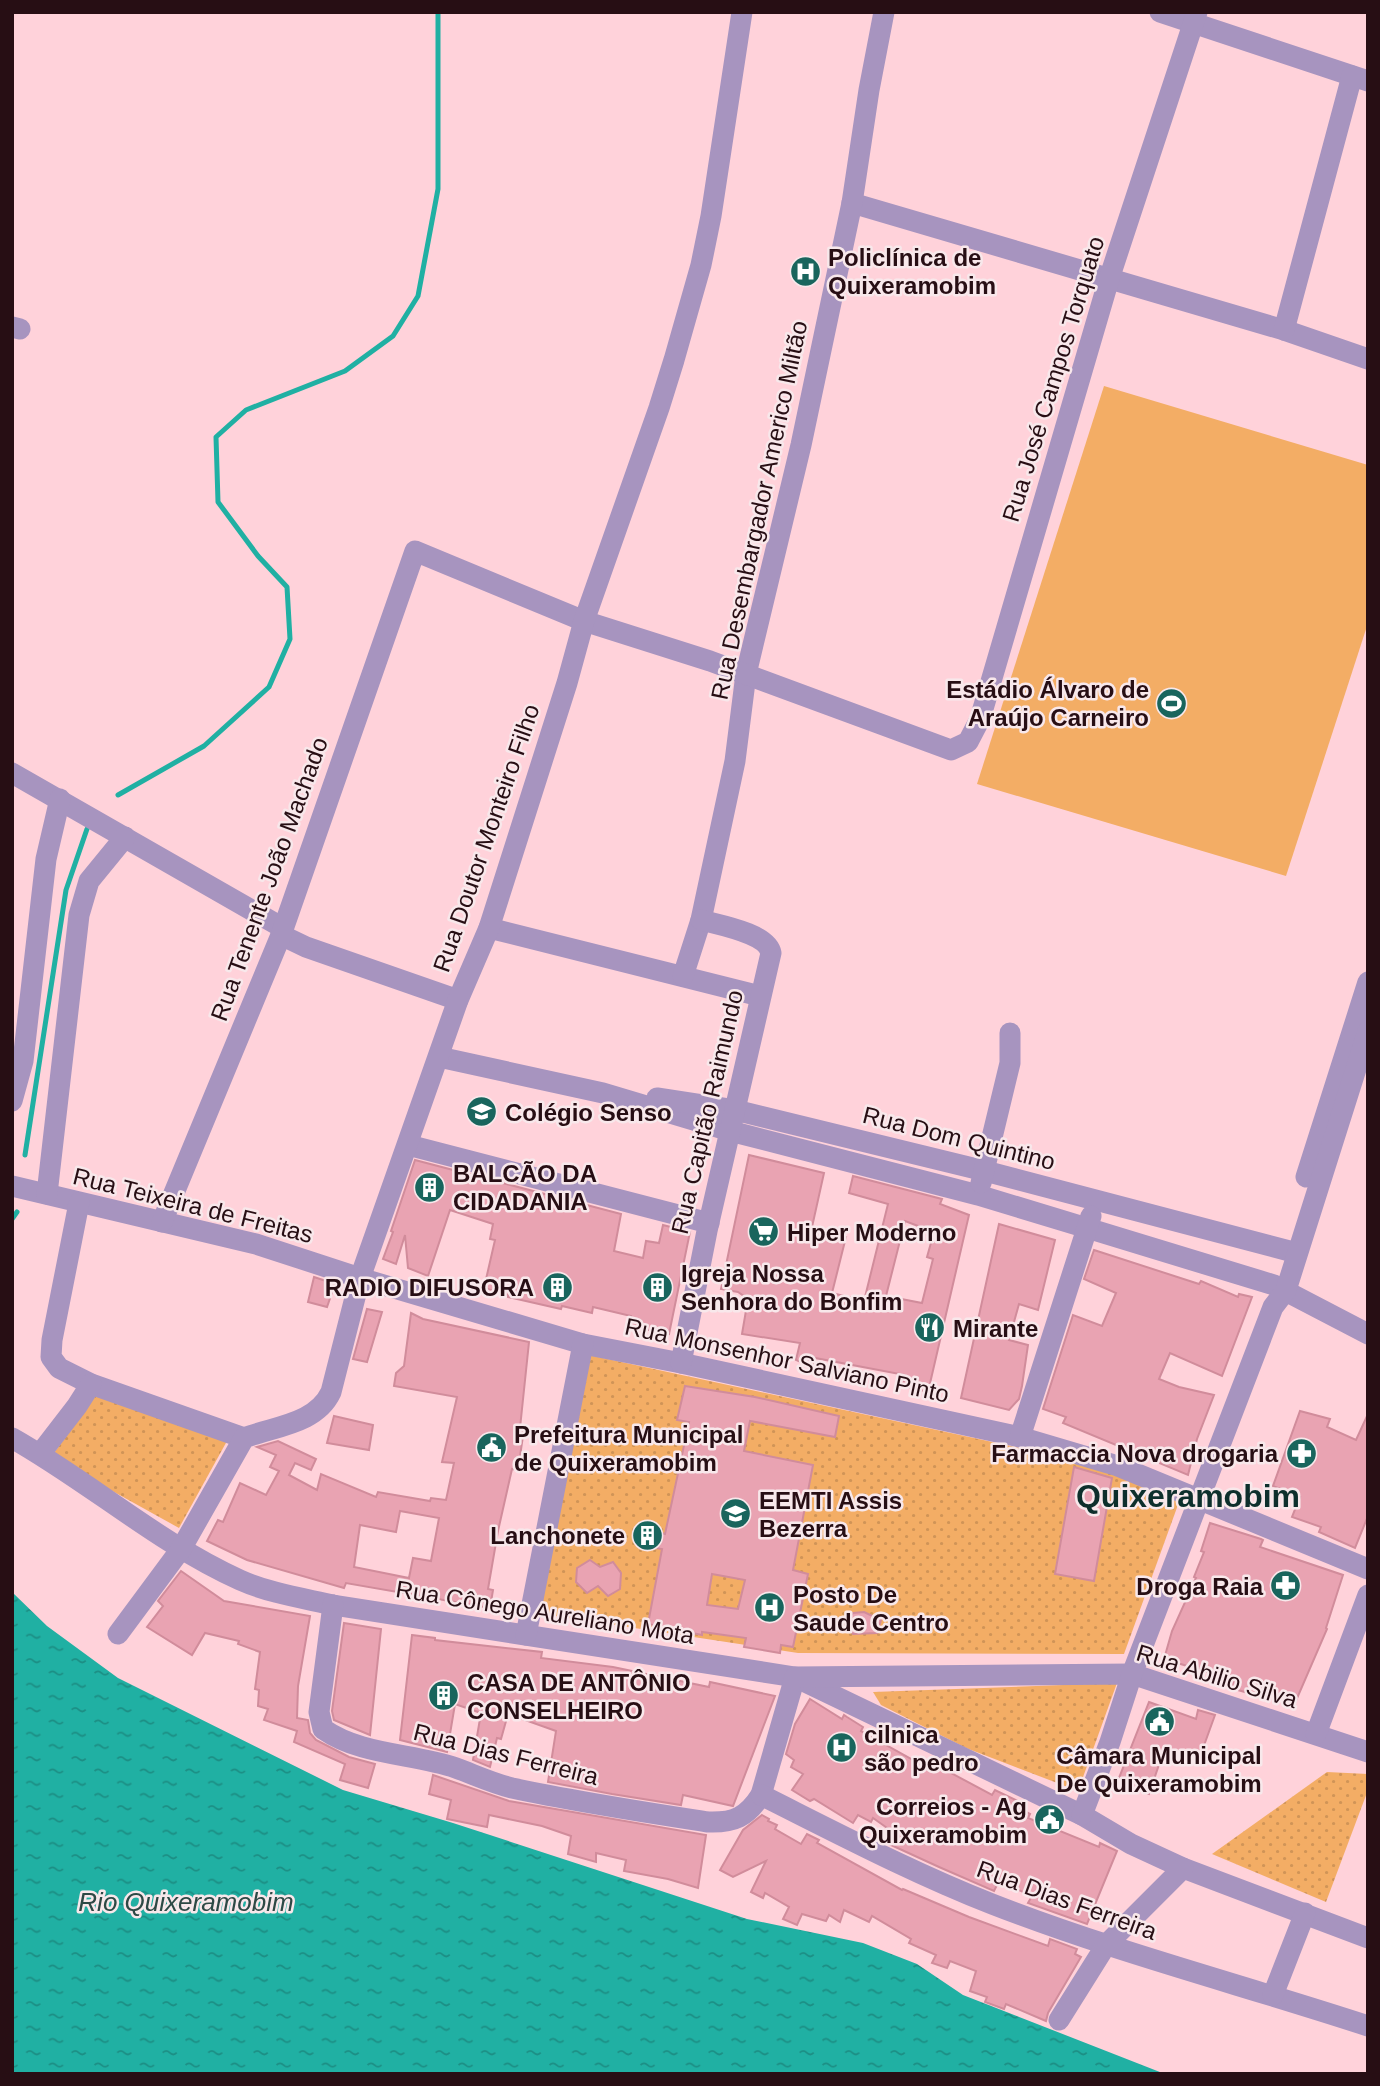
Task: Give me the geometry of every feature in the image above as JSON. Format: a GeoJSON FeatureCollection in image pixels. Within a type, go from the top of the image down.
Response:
{"type":"FeatureCollection","features":[{"type":"Feature","properties":{"kind":"street","name":"Rua Doutor Monteiro Filho"},"geometry":{"type":"LineString","coordinates":[[244,1437],[310,1416],[328,1399],[360,1278],[458,1000],[489,928],[584,621],[659,408],[701,265],[742,12]]}},
{"type":"Feature","properties":{"kind":"street","name":"Rua Desembargador Americo Miltão"},"geometry":{"type":"LineString","coordinates":[[683,976],[701,920],[735,761],[746,674],[802,445],[852,203],[884,12]]}},
{"type":"Feature","properties":{"kind":"street"},"geometry":{"type":"LineString","coordinates":[[1160,12],[1195,17],[1360,78],[1284,330]]}},
{"type":"Feature","properties":{"kind":"street","name":"Rua José Campos Torquato"},"geometry":{"type":"LineString","coordinates":[[746,674],[951,750],[968,742],[980,719],[1109,279],[1195,17]]}},
{"type":"Feature","properties":{"kind":"street"},"geometry":{"type":"LineString","coordinates":[[852,203],[1284,330],[1368,359]]}},
{"type":"Feature","properties":{"kind":"street","name":"Rua Tenente João Machado"},"geometry":{"type":"LineString","coordinates":[[162,1222],[282,931],[415,551],[584,621]]}},
{"type":"Feature","properties":{"kind":"street"},"geometry":{"type":"LineString","coordinates":[[584,621],[746,674]]}},
{"type":"Feature","properties":{"kind":"street"},"geometry":{"type":"LineString","coordinates":[[12,773],[125,837],[306,947],[458,1000]]}},
{"type":"Feature","properties":{"kind":"street"},"geometry":{"type":"LineString","coordinates":[[12,1101],[23,1061],[46,859],[60,799]]}},
{"type":"Feature","properties":{"kind":"street"},"geometry":{"type":"LineString","coordinates":[[47,1194],[79,915],[89,881],[125,837]]}},
{"type":"Feature","properties":{"kind":"street","name":"Rua Capitão Raimundo"},"geometry":{"type":"LineString","coordinates":[[681,1363],[709,1223],[771,953],[768,944],[755,936],[701,920]]}},
{"type":"Feature","properties":{"kind":"street"},"geometry":{"type":"LineString","coordinates":[[489,928],[760,996]]}},
{"type":"Feature","properties":{"kind":"street"},"geometry":{"type":"LineString","coordinates":[[1082,1815],[1132,1674],[1278,1294],[1364,1030],[1368,982]]}},
{"type":"Feature","properties":{"kind":"street"},"geometry":{"type":"LineString","coordinates":[[978,1195],[1010,1063],[1010,1033]]}},
{"type":"Feature","properties":{"kind":"street","name":"Rua Dom Quintino"},"geometry":{"type":"LineString","coordinates":[[439,1057],[733,1121],[985,1171],[1291,1251]]}},
{"type":"Feature","properties":{"kind":"street","name":"Rua Dom Quintino"},"geometry":{"type":"LineString","coordinates":[[733,1121],[1087,1227],[1278,1294],[1368,1334]]}},
{"type":"Feature","properties":{"kind":"street"},"geometry":{"type":"LineString","coordinates":[[408,1145],[709,1223]]}},
{"type":"Feature","properties":{"kind":"street","name":"Rua Teixeira de Freitas"},"geometry":{"type":"LineString","coordinates":[[12,1186],[256,1244],[360,1278]]}},
{"type":"Feature","properties":{"kind":"street"},"geometry":{"type":"LineString","coordinates":[[1020,1437],[1095,1199]]}},
{"type":"Feature","properties":{"kind":"street"},"geometry":{"type":"LineString","coordinates":[[79,1203],[51,1357],[59,1368],[91,1384],[244,1437],[181,1549],[118,1634]]}},
{"type":"Feature","properties":{"kind":"street","name":"Rua Monsenhor Salviano Pinto"},"geometry":{"type":"LineString","coordinates":[[360,1278],[583,1344],[1020,1437],[1118,1466],[1368,1569]]}},
{"type":"Feature","properties":{"kind":"street"},"geometry":{"type":"LineString","coordinates":[[526,1635],[583,1344]]}},
{"type":"Feature","properties":{"kind":"street"},"geometry":{"type":"LineString","coordinates":[[40,1454],[91,1384]]}},
{"type":"Feature","properties":{"kind":"street","name":"Rua Cônego Aureliano Mota"},"geometry":{"type":"LineString","coordinates":[[12,1438],[181,1549],[259,1587],[333,1605],[794,1677],[1082,1815],[1131,1844],[1183,1868],[1368,1938]]}},
{"type":"Feature","properties":{"kind":"street"},"geometry":{"type":"LineString","coordinates":[[1316,1734],[1368,1595]]}},
{"type":"Feature","properties":{"kind":"street","name":"Rua Dias Ferreira"},"geometry":{"type":"LineString","coordinates":[[333,1605],[320,1697],[320,1720],[323,1729],[332,1735],[374,1750],[456,1768],[511,1787],[708,1822],[732,1820],[756,1802],[992,1904],[1106,1945],[1273,1994],[1368,2026]]}},
{"type":"Feature","properties":{"kind":"street","name":"Rua Abilio Silva"},"geometry":{"type":"LineString","coordinates":[[794,1677],[1132,1674],[1368,1752]]}},
{"type":"Feature","properties":{"kind":"street"},"geometry":{"type":"LineString","coordinates":[[756,1802],[794,1677]]}},
{"type":"Feature","properties":{"kind":"street"},"geometry":{"type":"LineString","coordinates":[[1059,2021],[1106,1945],[1183,1868]]}},
{"type":"Feature","properties":{"kind":"street"},"geometry":{"type":"LineString","coordinates":[[1273,1994],[1305,1913]]}},
{"type":"Feature","properties":{"kind":"shaded area","name":"Estádio Álvaro de Araújo Carneiro"},"geometry":{"type":"Polygon","coordinates":[[[1104,386],[1368,465],[1368,623],[1286,876],[977,784],[1104,386]]]}},
{"type":"Feature","properties":{"kind":"shaded area"},"geometry":{"type":"Polygon","coordinates":[[[589,1355],[1122,1470],[1179,1502],[1124,1654],[798,1653],[536,1613],[589,1355]]]}},
{"type":"Feature","properties":{"kind":"shaded area"},"geometry":{"type":"Polygon","coordinates":[[[97,1394],[227,1441],[179,1528],[51,1457],[97,1394]]]}},
{"type":"Feature","properties":{"kind":"shaded area"},"geometry":{"type":"Polygon","coordinates":[[[1117,1683],[1078,1791],[966,1748],[881,1705],[873,1692],[1117,1683]]]}},
{"type":"Feature","properties":{"kind":"shaded area"},"geometry":{"type":"Polygon","coordinates":[[[1327,1772],[1368,1774],[1368,1790],[1326,1902],[1212,1854],[1327,1772]]]}},
{"type":"Feature","properties":{"kind":"water","name":"Rio Quixeramobim"},"geometry":{"type":"Polygon","coordinates":[[[12,1592],[47,1626],[118,1678],[343,1790],[747,1919],[863,1943],[917,1964],[963,1995],[1165,2074],[12,2074],[12,1592]]]}},
{"type":"Feature","properties":{"kind":"building"},"geometry":{"type":"Polygon","coordinates":[[[749,1155],[824,1173],[812,1227],[846,1237],[832,1293],[864,1301],[888,1204],[849,1193],[853,1176],[942,1199],[940,1204],[969,1215],[928,1392],[903,1386],[905,1375],[815,1358],[812,1367],[796,1360],[800,1343],[742,1334],[748,1299],[738,1292],[721,1289],[749,1155]],[[905,1221],[886,1296],[922,1303],[933,1259],[927,1257],[934,1232],[905,1221]]]}},
{"type":"Feature","properties":{"kind":"building"},"geometry":{"type":"Polygon","coordinates":[[[415,1160],[621,1214],[614,1251],[643,1258],[646,1241],[659,1243],[663,1225],[690,1232],[669,1334],[629,1326],[631,1316],[593,1307],[592,1313],[562,1306],[561,1309],[508,1297],[484,1288],[495,1240],[490,1239],[493,1224],[450,1210],[428,1276],[408,1268],[405,1235],[396,1264],[383,1259],[415,1160]]]}},
{"type":"Feature","properties":{"kind":"building"},"geometry":{"type":"Polygon","coordinates":[[[999,1224],[1055,1240],[1038,1310],[1019,1304],[1009,1340],[1028,1345],[1019,1399],[1009,1410],[961,1398],[999,1224]]]}},
{"type":"Feature","properties":{"kind":"building"},"geometry":{"type":"Polygon","coordinates":[[[1094,1250],[1199,1284],[1201,1281],[1238,1297],[1239,1294],[1252,1297],[1222,1376],[1170,1353],[1159,1379],[1214,1395],[1197,1439],[1188,1475],[1063,1423],[1066,1417],[1043,1409],[1073,1315],[1102,1326],[1116,1293],[1084,1279],[1094,1250]]]}},
{"type":"Feature","properties":{"kind":"building"},"geometry":{"type":"Polygon","coordinates":[[[314,1277],[335,1284],[327,1307],[308,1302],[314,1277]]]}},
{"type":"Feature","properties":{"kind":"building"},"geometry":{"type":"Polygon","coordinates":[[[367,1309],[382,1312],[367,1362],[353,1359],[367,1309]]]}},
{"type":"Feature","properties":{"kind":"building"},"geometry":{"type":"Polygon","coordinates":[[[411,1313],[423,1319],[529,1342],[520,1428],[524,1429],[518,1470],[512,1469],[498,1531],[488,1589],[493,1590],[490,1608],[346,1583],[344,1588],[247,1560],[207,1541],[218,1520],[223,1522],[240,1483],[266,1495],[279,1471],[270,1467],[276,1455],[257,1447],[278,1441],[316,1459],[311,1470],[295,1463],[289,1475],[317,1490],[321,1474],[376,1497],[378,1492],[430,1501],[431,1498],[446,1500],[454,1463],[442,1462],[457,1397],[394,1386],[396,1373],[404,1366],[411,1313]],[[400,1511],[396,1532],[360,1525],[354,1567],[409,1578],[413,1558],[431,1561],[439,1518],[400,1511]]]}},
{"type":"Feature","properties":{"kind":"building"},"geometry":{"type":"Polygon","coordinates":[[[685,1386],[755,1397],[839,1416],[835,1437],[750,1421],[744,1451],[813,1465],[793,1570],[808,1574],[793,1647],[781,1645],[780,1653],[744,1647],[746,1638],[702,1632],[702,1635],[648,1624],[662,1549],[641,1546],[636,1538],[643,1528],[665,1534],[689,1422],[677,1420],[685,1386]],[[712,1574],[707,1605],[738,1609],[745,1580],[712,1574]]]}},
{"type":"Feature","properties":{"kind":"building"},"geometry":{"type":"Polygon","coordinates":[[[1300,1411],[1330,1419],[1327,1427],[1356,1440],[1368,1414],[1368,1516],[1355,1548],[1319,1532],[1321,1527],[1292,1517],[1300,1497],[1273,1486],[1300,1411]]]}},
{"type":"Feature","properties":{"kind":"building"},"geometry":{"type":"Polygon","coordinates":[[[334,1416],[373,1425],[369,1450],[327,1443],[334,1416]]]}},
{"type":"Feature","properties":{"kind":"building"},"geometry":{"type":"Polygon","coordinates":[[[1074,1467],[1112,1478],[1094,1581],[1055,1574],[1074,1467]]]}},
{"type":"Feature","properties":{"kind":"building"},"geometry":{"type":"Polygon","coordinates":[[[1210,1523],[1261,1539],[1263,1540],[1260,1547],[1343,1575],[1327,1629],[1295,1703],[1257,1689],[1255,1695],[1231,1688],[1234,1680],[1164,1659],[1172,1631],[1196,1578],[1194,1577],[1204,1552],[1201,1551],[1210,1523]]]}},
{"type":"Feature","properties":{"kind":"building"},"geometry":{"type":"Polygon","coordinates":[[[590,1560],[600,1567],[613,1562],[621,1573],[620,1589],[608,1596],[598,1586],[587,1593],[576,1582],[577,1568],[590,1560]]]}},
{"type":"Feature","properties":{"kind":"building"},"geometry":{"type":"Polygon","coordinates":[[[181,1571],[224,1601],[310,1616],[298,1686],[297,1718],[308,1720],[310,1733],[316,1740],[349,1757],[375,1764],[368,1788],[340,1780],[345,1764],[294,1742],[297,1731],[264,1720],[268,1709],[258,1706],[259,1690],[255,1689],[260,1652],[238,1644],[239,1641],[205,1633],[192,1655],[147,1627],[163,1606],[158,1601],[181,1571]]]}},
{"type":"Feature","properties":{"kind":"building"},"geometry":{"type":"Polygon","coordinates":[[[864,1612],[881,1620],[877,1633],[853,1634],[844,1623],[853,1613],[864,1612]]]}},
{"type":"Feature","properties":{"kind":"building"},"geometry":{"type":"Polygon","coordinates":[[[344,1623],[381,1629],[370,1735],[334,1720],[332,1711],[344,1623]]]}},
{"type":"Feature","properties":{"kind":"building"},"geometry":{"type":"Polygon","coordinates":[[[412,1635],[542,1652],[541,1658],[613,1667],[709,1687],[710,1682],[775,1696],[733,1806],[683,1795],[681,1805],[612,1794],[548,1782],[556,1731],[508,1714],[501,1739],[497,1738],[490,1767],[473,1760],[481,1713],[455,1704],[447,1752],[400,1740],[412,1635]]]}},
{"type":"Feature","properties":{"kind":"building"},"geometry":{"type":"Polygon","coordinates":[[[810,1699],[842,1719],[844,1715],[863,1727],[861,1731],[924,1766],[927,1760],[992,1795],[995,1790],[1020,1802],[1017,1807],[1030,1814],[1028,1818],[1099,1847],[1100,1843],[1117,1851],[1087,1924],[1028,1903],[1032,1896],[999,1881],[994,1891],[939,1867],[891,1845],[897,1835],[873,1818],[871,1822],[858,1815],[853,1823],[814,1799],[810,1801],[792,1790],[803,1774],[791,1767],[794,1760],[786,1754],[795,1724],[810,1699]]]}},
{"type":"Feature","properties":{"kind":"building"},"geometry":{"type":"Polygon","coordinates":[[[1149,1702],[1196,1719],[1198,1710],[1215,1715],[1198,1762],[1164,1750],[1149,1794],[1117,1783],[1149,1702]]]}},
{"type":"Feature","properties":{"kind":"building"},"geometry":{"type":"Polygon","coordinates":[[[433,1775],[509,1801],[706,1835],[698,1888],[624,1871],[626,1860],[596,1853],[596,1862],[568,1854],[571,1836],[542,1826],[489,1815],[487,1827],[447,1819],[451,1800],[429,1794],[433,1775]]]}},
{"type":"Feature","properties":{"kind":"building"},"geometry":{"type":"Polygon","coordinates":[[[762,1815],[777,1825],[775,1829],[801,1844],[807,1834],[819,1840],[817,1843],[902,1890],[1048,1946],[1050,1939],[1077,1949],[1075,1954],[1081,1957],[1046,2021],[1006,2004],[1004,2009],[985,2002],[987,1997],[970,1991],[976,1971],[950,1961],[947,1968],[932,1963],[936,1955],[909,1943],[911,1939],[872,1916],[869,1922],[844,1910],[840,1922],[829,1915],[826,1921],[802,1914],[797,1925],[783,1919],[789,1907],[765,1893],[763,1898],[751,1892],[766,1861],[733,1877],[720,1870],[743,1830],[762,1815]]]}},
{"type":"Feature","properties":{"kind":"waterway"},"geometry":{"type":"LineString","coordinates":[[118,795],[204,746],[269,687],[290,639],[287,587],[258,556],[218,502],[216,437],[246,410],[345,371],[393,336],[418,296],[438,189],[438,12]]}},
{"type":"Feature","properties":{"kind":"waterway"},"geometry":{"type":"LineString","coordinates":[[25,1155],[66,890],[87,829]]}},
{"type":"Feature","properties":{"kind":"waterway"},"geometry":{"type":"LineString","coordinates":[[12,1219],[17,1212]]}},
{"type":"Feature","properties":{"kind":"place","name":"Policlínica de Quixeramobim"},"geometry":{"type":"Point","coordinates":[805,271]}},
{"type":"Feature","properties":{"kind":"place","name":"Estádio Álvaro de Araújo Carneiro"},"geometry":{"type":"Point","coordinates":[1172,703]}},
{"type":"Feature","properties":{"kind":"place","name":"Colégio Senso"},"geometry":{"type":"Point","coordinates":[482,1112]}},
{"type":"Feature","properties":{"kind":"place","name":"BALCÃO DA CIDADANIA"},"geometry":{"type":"Point","coordinates":[430,1187]}},
{"type":"Feature","properties":{"kind":"place","name":"Hiper Moderno"},"geometry":{"type":"Point","coordinates":[764,1232]}},
{"type":"Feature","properties":{"kind":"place","name":"RADIO DIFUSORA"},"geometry":{"type":"Point","coordinates":[557,1287]}},
{"type":"Feature","properties":{"kind":"place","name":"Igreja Nossa Senhora do Bonfim"},"geometry":{"type":"Point","coordinates":[658,1287]}},
{"type":"Feature","properties":{"kind":"place","name":"Mirante"},"geometry":{"type":"Point","coordinates":[930,1328]}},
{"type":"Feature","properties":{"kind":"place","name":"Prefeitura Municipal de Quixeramobim"},"geometry":{"type":"Point","coordinates":[491,1448]}},
{"type":"Feature","properties":{"kind":"place","name":"Farmaccia Nova drogaria"},"geometry":{"type":"Point","coordinates":[1301,1453]}},
{"type":"Feature","properties":{"kind":"place","name":"EEMTI Assis Bezerra"},"geometry":{"type":"Point","coordinates":[736,1514]}},
{"type":"Feature","properties":{"kind":"place","name":"Lanchonete"},"geometry":{"type":"Point","coordinates":[648,1535]}},
{"type":"Feature","properties":{"kind":"place","name":"Droga Raia"},"geometry":{"type":"Point","coordinates":[1286,1586]}},
{"type":"Feature","properties":{"kind":"place","name":"Posto De Saude Centro"},"geometry":{"type":"Point","coordinates":[770,1608]}},
{"type":"Feature","properties":{"kind":"place","name":"CASA DE ANTÔNIO CONSELHEIRO"},"geometry":{"type":"Point","coordinates":[444,1696]}},
{"type":"Feature","properties":{"kind":"place","name":"Câmara Municipal De Quixeramobim"},"geometry":{"type":"Point","coordinates":[1159,1721]}},
{"type":"Feature","properties":{"kind":"place","name":"cilnica são pedro"},"geometry":{"type":"Point","coordinates":[841,1748]}},
{"type":"Feature","properties":{"kind":"place","name":"Correios - Ag Quixeramobim"},"geometry":{"type":"Point","coordinates":[1050,1820]}},
{"type":"Feature","properties":{"kind":"district","name":"Quixeramobim"},"geometry":{"type":"Point","coordinates":[1188,1496]}}]}
